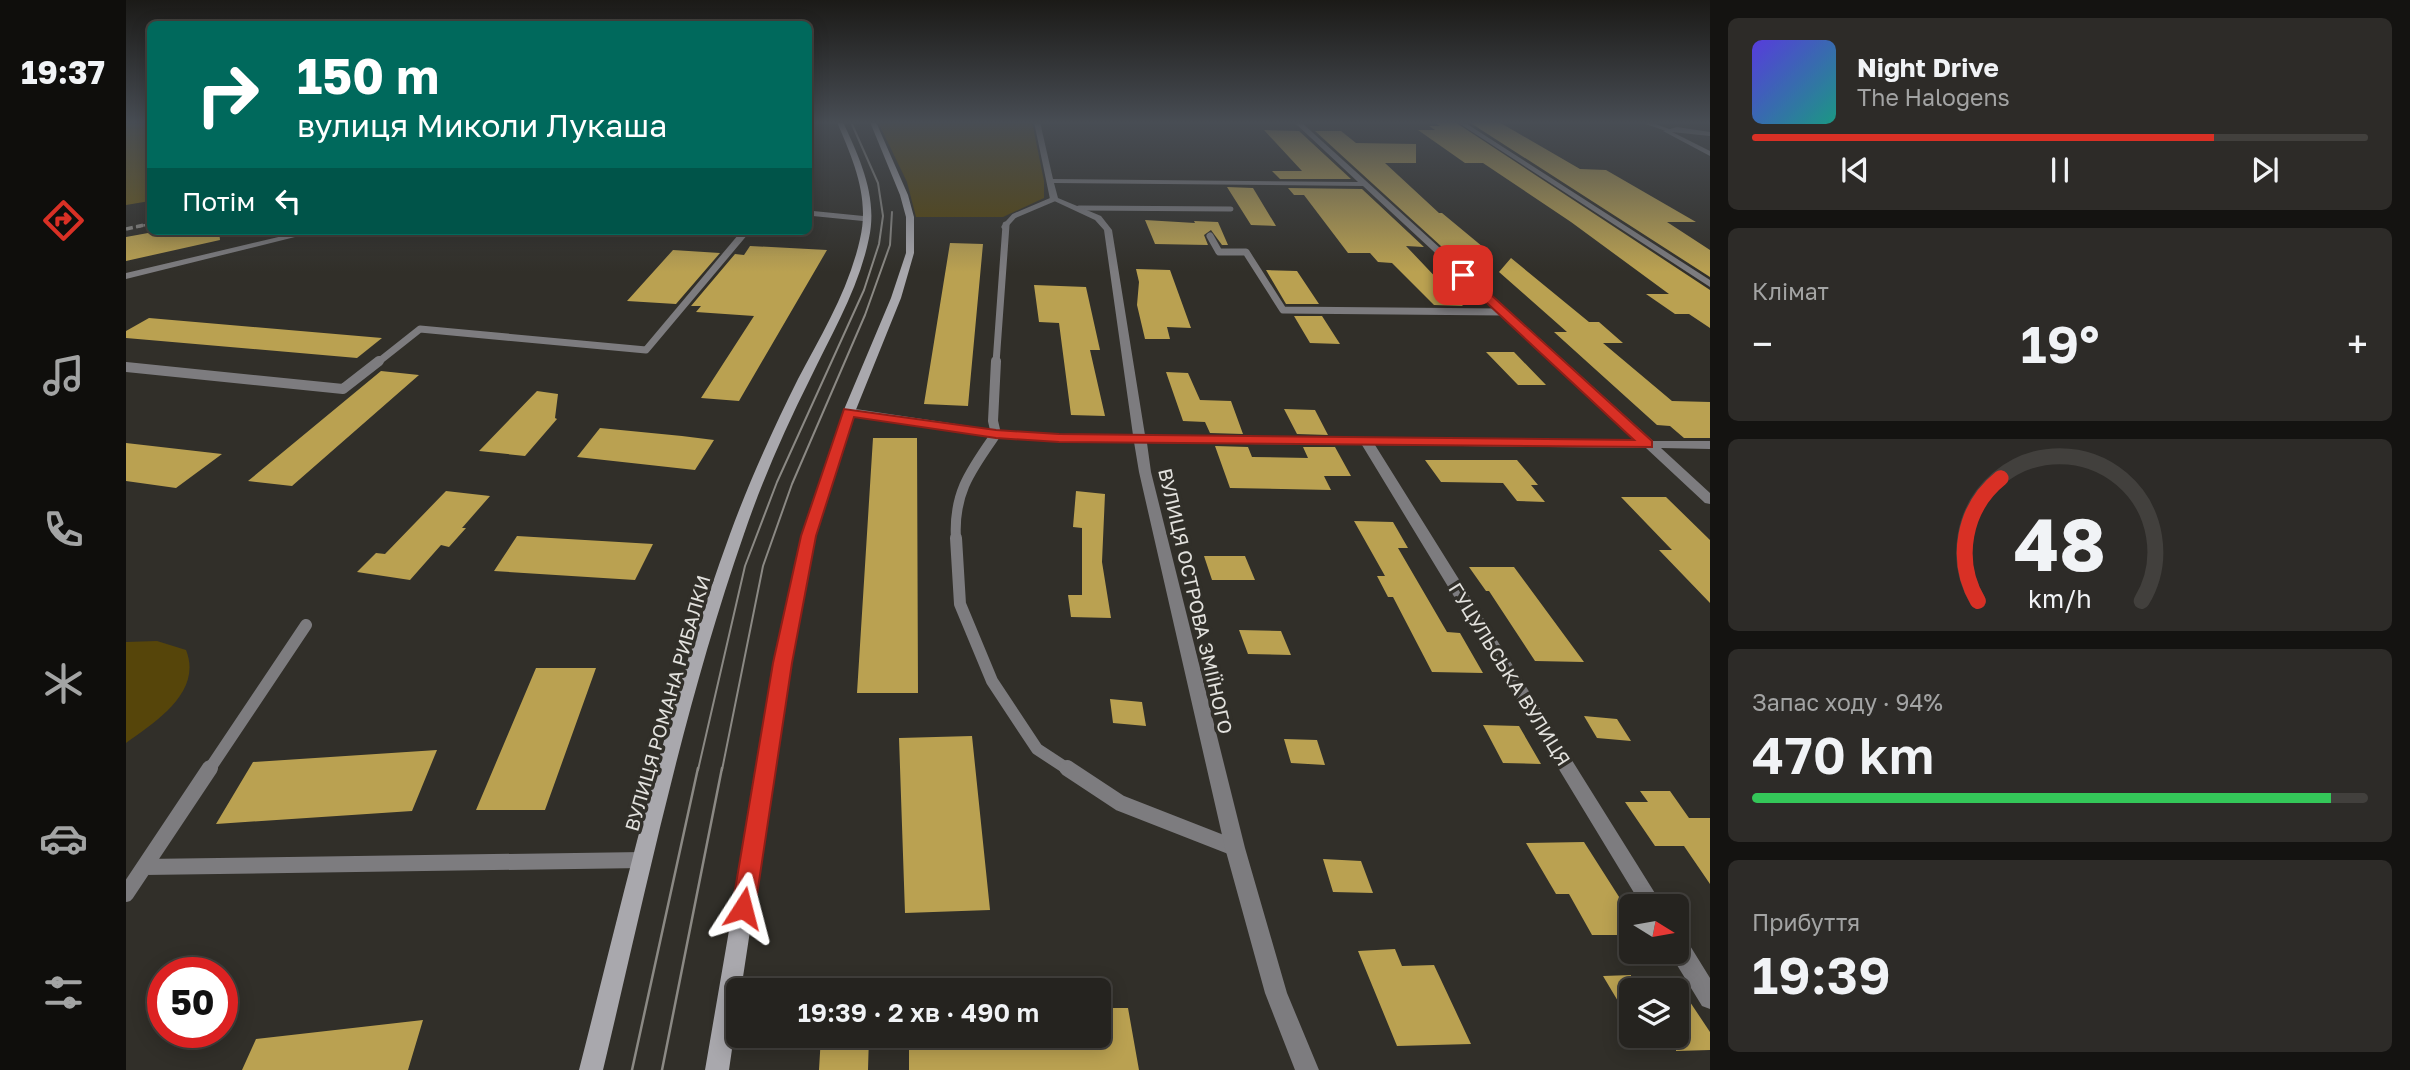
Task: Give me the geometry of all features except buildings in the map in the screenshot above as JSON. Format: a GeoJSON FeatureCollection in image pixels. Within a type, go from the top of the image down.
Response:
{"type":"FeatureCollection","features":[{"type":"Feature","properties":{"kind":"main road","name":"ВУЛИЦЯ РОМАНА РИБАЛКИ"},"geometry":{"type":"LineString","coordinates":[[591,1070],[705,623],[771,451],[857,271],[868,219],[867,190],[860,172]]}},
{"type":"Feature","properties":{"kind":"main road"},"geometry":{"type":"LineString","coordinates":[[717,1070],[783,663],[808,536],[849,412],[896,298],[911,253],[910,217],[894,172]]}},
{"type":"Feature","properties":{"kind":"street"},"geometry":{"type":"LineString","coordinates":[[1048,172],[1054,199]]}},
{"type":"Feature","properties":{"kind":"street"},"geometry":{"type":"LineString","coordinates":[[1351,172],[1710,500]]}},
{"type":"Feature","properties":{"kind":"street"},"geometry":{"type":"LineString","coordinates":[[1537,172],[1710,284]]}},
{"type":"Feature","properties":{"kind":"street"},"geometry":{"type":"LineString","coordinates":[[1050,181],[1364,184]]}},
{"type":"Feature","properties":{"kind":"street","name":"ВУЛИЦЯ ОСТРОВА ЗМІЇНОГО"},"geometry":{"type":"LineString","coordinates":[[1054,199],[1098,218],[1108,230],[1139,438],[1236,848],[1276,993],[1307,1070]]}},
{"type":"Feature","properties":{"kind":"street"},"geometry":{"type":"LineString","coordinates":[[126,276],[298,235]]}},
{"type":"Feature","properties":{"kind":"street"},"geometry":{"type":"LineString","coordinates":[[849,412],[996,434],[1059,438],[1710,445]]}},
{"type":"Feature","properties":{"kind":"street","name":"ГУЦУЛЬСЬКА ВУЛИЦЯ"},"geometry":{"type":"LineString","coordinates":[[1366,441],[1646,894]]}},
{"type":"Feature","properties":{"kind":"street"},"geometry":{"type":"LineString","coordinates":[[1689,964],[1710,998]]}},
{"type":"Feature","properties":{"kind":"lane"},"geometry":{"type":"LineString","coordinates":[[1054,199],[1014,216],[1003,227],[993,421],[996,434],[965,479],[955,521],[960,604],[992,681],[1037,750],[1120,803],[1236,848]]}},
{"type":"Feature","properties":{"kind":"lane"},"geometry":{"type":"LineString","coordinates":[[1079,208],[1231,209]]}},
{"type":"Feature","properties":{"kind":"lane"},"geometry":{"type":"LineString","coordinates":[[812,213],[868,219]]}},
{"type":"Feature","properties":{"kind":"lane"},"geometry":{"type":"LineString","coordinates":[[126,367],[343,389],[420,329],[646,350],[743,235]]}},
{"type":"Feature","properties":{"kind":"lane"},"geometry":{"type":"LineString","coordinates":[[1210,236],[1219,252],[1246,252],[1283,310],[1503,312]]}},
{"type":"Feature","properties":{"kind":"lane"},"geometry":{"type":"LineString","coordinates":[[126,894],[306,625]]}},
{"type":"Feature","properties":{"kind":"lane"},"geometry":{"type":"LineString","coordinates":[[144,867],[643,860]]}},
{"type":"Feature","properties":{"kind":"shaded area"},"geometry":{"type":"Polygon","coordinates":[[[126,172],[147,172],[147,202],[126,205],[126,172]]]}},
{"type":"Feature","properties":{"kind":"shaded area"},"geometry":{"type":"Polygon","coordinates":[[[902,172],[1042,172],[1044,198],[1003,217],[916,217],[902,172]]]}},
{"type":"Feature","properties":{"kind":"shaded area"},"geometry":{"type":"Polygon","coordinates":[[[157,641],[186,650],[188,679],[173,704],[150,726],[126,743],[126,642],[157,641]]]}},
{"type":"Feature","properties":{"kind":"tram line"},"geometry":{"type":"LineString","coordinates":[[698,770],[745,566],[777,482],[864,290],[879,244],[883,216],[878,183],[873,172]]}},
{"type":"Feature","properties":{"kind":"tram line"},"geometry":{"type":"LineString","coordinates":[[722,770],[763,566],[792,484],[865,315],[890,245],[892,212]]}},
{"type":"Feature","properties":{"kind":"tram line"},"geometry":{"type":"LineString","coordinates":[[632,1070],[698,768]]}},
{"type":"Feature","properties":{"kind":"tram line"},"geometry":{"type":"LineString","coordinates":[[662,1070],[722,768]]}},
{"type":"Feature","properties":{"kind":"railway"},"geometry":{"type":"LineString","coordinates":[[126,229],[144,225]]}},
{"type":"Feature","properties":{"kind":"railway"},"geometry":{"type":"LineString","coordinates":[[136,227],[147,225]]}},
{"type":"Feature","properties":{"kind":"route"},"geometry":{"type":"LineString","coordinates":[[743,908],[783,663],[808,536],[849,412],[996,434],[1059,438],[1647,444],[1463,275]]}}]}
